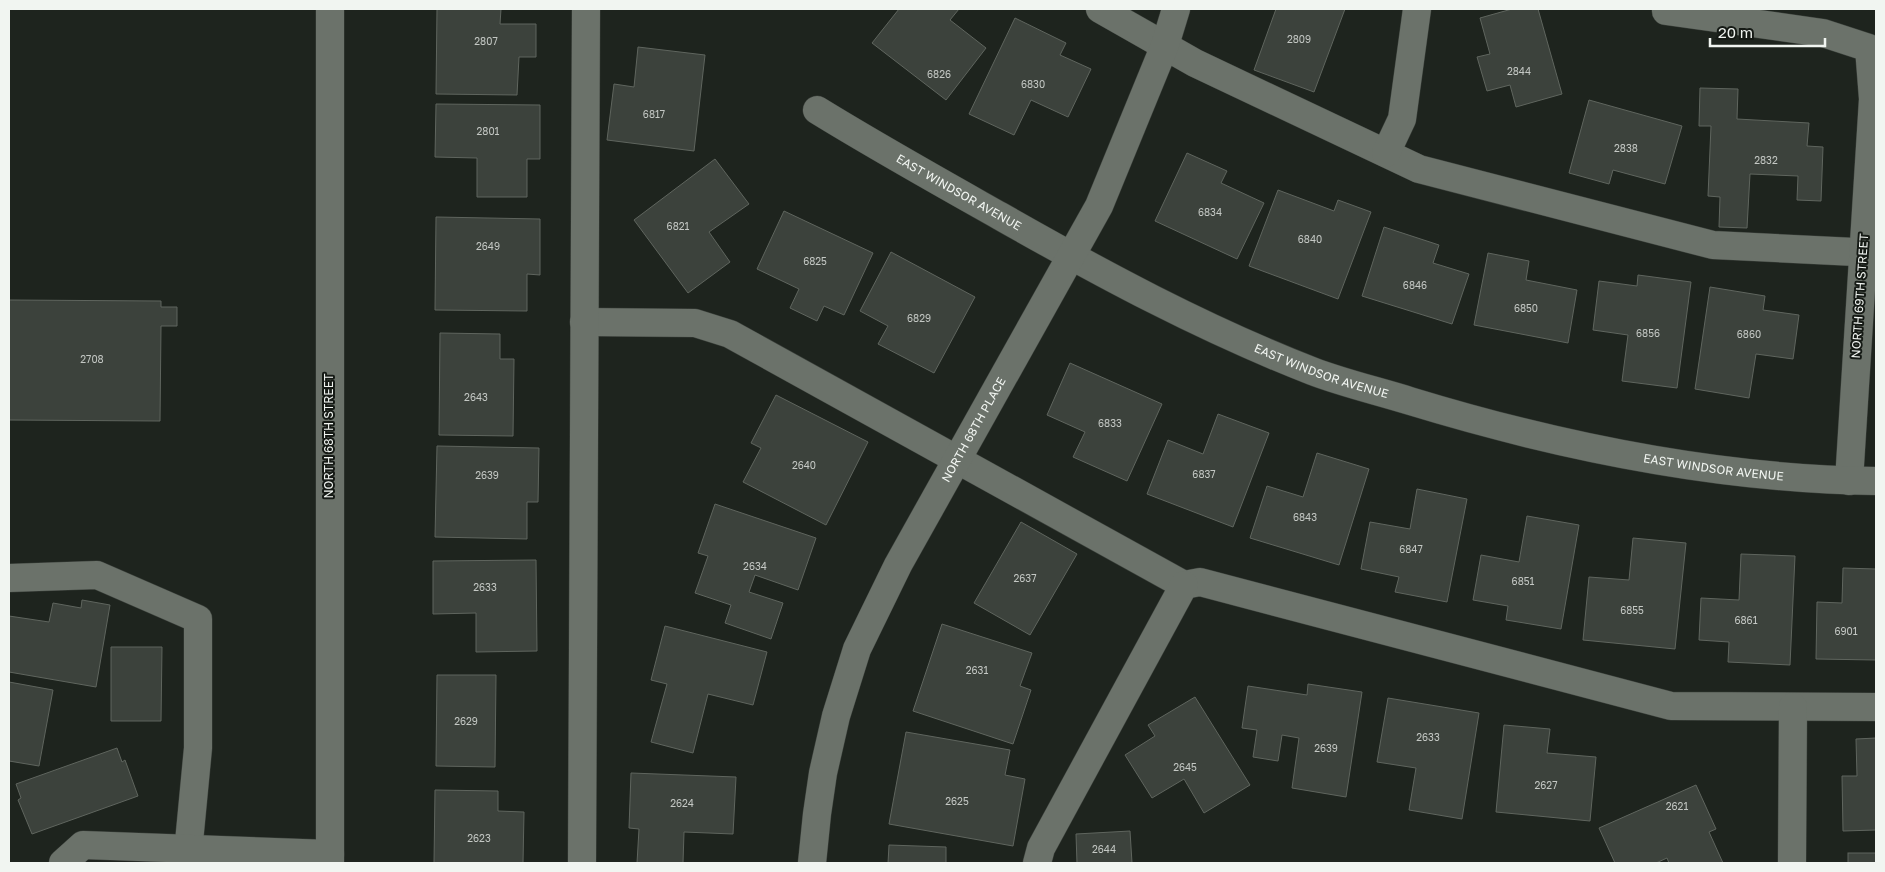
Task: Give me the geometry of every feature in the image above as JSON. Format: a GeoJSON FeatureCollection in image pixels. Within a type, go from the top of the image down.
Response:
{"type":"FeatureCollection","features":[{"type":"Feature","properties":{"kind":"street","name":"NORTH 68TH STREET"},"geometry":{"type":"LineString","coordinates":[[330,9],[330,859]]}},
{"type":"Feature","properties":{"kind":"street"},"geometry":{"type":"LineString","coordinates":[[582,863],[586,9]]}},
{"type":"Feature","properties":{"kind":"street"},"geometry":{"type":"LineString","coordinates":[[1100,9],[1195,62],[1419,168],[1713,244],[1870,253]]}},
{"type":"Feature","properties":{"kind":"street","name":"NORTH 68TH PLACE"},"geometry":{"type":"LineString","coordinates":[[812,863],[823,773],[836,716],[857,649],[898,565],[1098,206],[1165,45],[1176,9]]}},
{"type":"Feature","properties":{"kind":"street"},"geometry":{"type":"LineString","coordinates":[[1386,153],[1402,119],[1417,9]]}},
{"type":"Feature","properties":{"kind":"street","name":"NORTH 69TH STREET"},"geometry":{"type":"LineString","coordinates":[[1666,12],[1823,33],[1869,48],[1873,99],[1870,253],[1849,481]]}},
{"type":"Feature","properties":{"kind":"street","name":"EAST WINDSOR AVENUE"},"geometry":{"type":"LineString","coordinates":[[817,110],[1070,257],[1121,284],[1224,334],[1315,372],[1462,417],[1614,453],[1731,472],[1849,481],[1876,481]]}},
{"type":"Feature","properties":{"kind":"street"},"geometry":{"type":"LineString","coordinates":[[584,322],[695,323],[730,334],[1184,586],[1200,582],[1671,706],[1876,707]]}},
{"type":"Feature","properties":{"kind":"street"},"geometry":{"type":"LineString","coordinates":[[9,578],[97,575],[198,619],[198,748],[188,856]]}},
{"type":"Feature","properties":{"kind":"street"},"geometry":{"type":"LineString","coordinates":[[1037,863],[1041,848],[1184,586]]}},
{"type":"Feature","properties":{"kind":"street"},"geometry":{"type":"LineString","coordinates":[[1792,863],[1793,707]]}},
{"type":"Feature","properties":{"kind":"street"},"geometry":{"type":"LineString","coordinates":[[64,863],[83,845],[188,856],[330,859]]}},
{"type":"Feature","properties":{"kind":"building"},"geometry":{"type":"Polygon","coordinates":[[[437,9],[501,9],[500,24],[536,24],[536,57],[519,57],[517,95],[436,94],[437,9]]]}},
{"type":"Feature","properties":{"kind":"building"},"geometry":{"type":"Polygon","coordinates":[[[899,9],[959,9],[950,20],[986,48],[946,100],[872,43],[899,9]]]}},
{"type":"Feature","properties":{"kind":"building"},"geometry":{"type":"Polygon","coordinates":[[[1276,9],[1345,9],[1314,92],[1254,70],[1276,9]]]}},
{"type":"Feature","properties":{"kind":"building"},"geometry":{"type":"Polygon","coordinates":[[[1512,9],[1538,9],[1562,94],[1516,107],[1510,85],[1487,91],[1477,57],[1490,54],[1480,18],[1512,9]]]}},
{"type":"Feature","properties":{"kind":"building"},"geometry":{"type":"Polygon","coordinates":[[[1015,18],[1066,43],[1060,55],[1091,69],[1068,117],[1031,100],[1014,135],[969,114],[1015,18]]]}},
{"type":"Feature","properties":{"kind":"building"},"geometry":{"type":"Polygon","coordinates":[[[638,47],[705,55],[694,151],[607,140],[614,84],[634,87],[638,47]]]}},
{"type":"Feature","properties":{"kind":"building"},"geometry":{"type":"Polygon","coordinates":[[[1700,88],[1738,89],[1737,119],[1809,123],[1807,146],[1823,147],[1821,201],[1797,200],[1798,176],[1750,174],[1747,228],[1719,227],[1720,197],[1708,196],[1711,126],[1699,126],[1700,88]]]}},
{"type":"Feature","properties":{"kind":"building"},"geometry":{"type":"Polygon","coordinates":[[[1589,100],[1682,126],[1665,184],[1613,170],[1609,184],[1569,173],[1589,100]]]}},
{"type":"Feature","properties":{"kind":"building"},"geometry":{"type":"Polygon","coordinates":[[[436,104],[540,105],[540,159],[527,159],[527,197],[477,197],[477,158],[435,157],[436,104]]]}},
{"type":"Feature","properties":{"kind":"building"},"geometry":{"type":"Polygon","coordinates":[[[1187,153],[1227,171],[1221,183],[1264,203],[1237,259],[1155,221],[1187,153]]]}},
{"type":"Feature","properties":{"kind":"building"},"geometry":{"type":"Polygon","coordinates":[[[715,159],[749,204],[709,232],[730,262],[688,293],[634,220],[715,159]]]}},
{"type":"Feature","properties":{"kind":"building"},"geometry":{"type":"Polygon","coordinates":[[[1278,190],[1334,211],[1338,200],[1371,212],[1338,299],[1249,266],[1278,190]]]}},
{"type":"Feature","properties":{"kind":"building"},"geometry":{"type":"Polygon","coordinates":[[[784,211],[873,253],[844,315],[824,306],[817,321],[790,308],[799,289],[757,269],[784,211]]]}},
{"type":"Feature","properties":{"kind":"building"},"geometry":{"type":"Polygon","coordinates":[[[436,217],[540,219],[540,275],[527,274],[527,311],[435,310],[436,217]]]}},
{"type":"Feature","properties":{"kind":"building"},"geometry":{"type":"Polygon","coordinates":[[[1384,227],[1439,245],[1433,263],[1469,274],[1452,324],[1362,296],[1384,227]]]}},
{"type":"Feature","properties":{"kind":"building"},"geometry":{"type":"Polygon","coordinates":[[[891,252],[975,297],[934,373],[878,344],[888,326],[860,311],[891,252]]]}},
{"type":"Feature","properties":{"kind":"building"},"geometry":{"type":"Polygon","coordinates":[[[1488,253],[1529,261],[1526,280],[1577,290],[1568,343],[1474,325],[1488,253]]]}},
{"type":"Feature","properties":{"kind":"building"},"geometry":{"type":"Polygon","coordinates":[[[1638,275],[1691,282],[1677,388],[1622,381],[1628,335],[1593,330],[1599,281],[1637,286],[1638,275]]]}},
{"type":"Feature","properties":{"kind":"building"},"geometry":{"type":"Polygon","coordinates":[[[1710,287],[1765,296],[1763,310],[1799,315],[1793,359],[1756,354],[1749,398],[1695,389],[1710,287]]]}},
{"type":"Feature","properties":{"kind":"building"},"geometry":{"type":"Polygon","coordinates":[[[9,300],[161,301],[161,307],[177,307],[177,326],[161,326],[160,421],[9,420],[9,300]]]}},
{"type":"Feature","properties":{"kind":"building"},"geometry":{"type":"Polygon","coordinates":[[[440,333],[500,334],[500,359],[514,359],[513,436],[439,435],[440,333]]]}},
{"type":"Feature","properties":{"kind":"building"},"geometry":{"type":"Polygon","coordinates":[[[1070,363],[1162,404],[1127,481],[1073,457],[1085,432],[1047,415],[1070,363]]]}},
{"type":"Feature","properties":{"kind":"building"},"geometry":{"type":"Polygon","coordinates":[[[776,395],[868,442],[826,525],[743,482],[761,448],[751,443],[776,395]]]}},
{"type":"Feature","properties":{"kind":"building"},"geometry":{"type":"Polygon","coordinates":[[[1218,414],[1269,433],[1233,527],[1147,494],[1168,440],[1203,454],[1218,414]]]}},
{"type":"Feature","properties":{"kind":"building"},"geometry":{"type":"Polygon","coordinates":[[[437,446],[539,448],[538,502],[527,502],[527,539],[435,537],[437,446]]]}},
{"type":"Feature","properties":{"kind":"building"},"geometry":{"type":"Polygon","coordinates":[[[1317,453],[1369,469],[1339,565],[1250,538],[1267,486],[1303,497],[1317,453]]]}},
{"type":"Feature","properties":{"kind":"building"},"geometry":{"type":"Polygon","coordinates":[[[1417,489],[1467,499],[1447,602],[1395,592],[1399,577],[1361,569],[1370,522],[1410,529],[1417,489]]]}},
{"type":"Feature","properties":{"kind":"building"},"geometry":{"type":"Polygon","coordinates":[[[715,504],[816,538],[798,590],[755,575],[749,592],[783,603],[771,639],[725,623],[731,605],[695,593],[708,556],[698,553],[715,504]]]}},
{"type":"Feature","properties":{"kind":"building"},"geometry":{"type":"Polygon","coordinates":[[[1527,516],[1579,525],[1561,629],[1506,620],[1508,606],[1473,600],[1481,555],[1519,562],[1527,516]]]}},
{"type":"Feature","properties":{"kind":"building"},"geometry":{"type":"Polygon","coordinates":[[[1021,522],[1077,554],[1030,635],[974,603],[1021,522]]]}},
{"type":"Feature","properties":{"kind":"building"},"geometry":{"type":"Polygon","coordinates":[[[1633,538],[1686,543],[1675,649],[1583,640],[1589,577],[1629,580],[1633,538]]]}},
{"type":"Feature","properties":{"kind":"building"},"geometry":{"type":"Polygon","coordinates":[[[1741,554],[1795,556],[1790,665],[1728,662],[1729,642],[1699,640],[1701,598],[1739,600],[1741,554]]]}},
{"type":"Feature","properties":{"kind":"building"},"geometry":{"type":"Polygon","coordinates":[[[536,560],[537,651],[476,652],[476,613],[433,614],[433,561],[536,560]]]}},
{"type":"Feature","properties":{"kind":"building"},"geometry":{"type":"Polygon","coordinates":[[[1843,568],[1876,569],[1876,660],[1816,659],[1817,602],[1842,603],[1843,568]]]}},
{"type":"Feature","properties":{"kind":"building"},"geometry":{"type":"Polygon","coordinates":[[[82,600],[110,605],[96,687],[9,672],[9,616],[49,622],[53,603],[81,608],[82,600]]]}},
{"type":"Feature","properties":{"kind":"building"},"geometry":{"type":"Polygon","coordinates":[[[942,624],[1032,653],[1020,686],[1031,690],[1013,744],[913,711],[942,624]]]}},
{"type":"Feature","properties":{"kind":"building"},"geometry":{"type":"Polygon","coordinates":[[[665,626],[767,652],[753,705],[708,694],[693,753],[651,742],[667,684],[651,680],[665,626]]]}},
{"type":"Feature","properties":{"kind":"building"},"geometry":{"type":"Polygon","coordinates":[[[111,647],[162,647],[161,721],[111,721],[111,647]]]}},
{"type":"Feature","properties":{"kind":"building"},"geometry":{"type":"Polygon","coordinates":[[[437,675],[496,675],[495,767],[436,766],[437,675]]]}},
{"type":"Feature","properties":{"kind":"building"},"geometry":{"type":"Polygon","coordinates":[[[9,682],[53,690],[39,766],[9,761],[9,682]]]}},
{"type":"Feature","properties":{"kind":"building"},"geometry":{"type":"Polygon","coordinates":[[[1308,684],[1362,692],[1346,797],[1292,788],[1299,738],[1282,735],[1278,761],[1253,757],[1257,730],[1242,728],[1248,686],[1307,695],[1308,684]]]}},
{"type":"Feature","properties":{"kind":"building"},"geometry":{"type":"Polygon","coordinates":[[[1195,697],[1250,785],[1204,813],[1184,779],[1152,798],[1125,755],[1155,736],[1148,725],[1195,697]]]}},
{"type":"Feature","properties":{"kind":"building"},"geometry":{"type":"Polygon","coordinates":[[[1388,698],[1479,713],[1462,819],[1409,810],[1416,768],[1377,762],[1388,698]]]}},
{"type":"Feature","properties":{"kind":"building"},"geometry":{"type":"Polygon","coordinates":[[[1504,725],[1550,729],[1547,753],[1596,757],[1590,821],[1496,812],[1504,725]]]}},
{"type":"Feature","properties":{"kind":"building"},"geometry":{"type":"Polygon","coordinates":[[[906,732],[1010,750],[1005,775],[1025,779],[1013,846],[889,824],[906,732]]]}},
{"type":"Feature","properties":{"kind":"building"},"geometry":{"type":"Polygon","coordinates":[[[1876,738],[1876,830],[1843,831],[1842,776],[1857,776],[1856,739],[1876,738]]]}},
{"type":"Feature","properties":{"kind":"building"},"geometry":{"type":"Polygon","coordinates":[[[117,748],[122,762],[125,760],[138,796],[32,834],[18,800],[21,798],[16,784],[117,748]]]}},
{"type":"Feature","properties":{"kind":"building"},"geometry":{"type":"Polygon","coordinates":[[[631,773],[736,777],[733,834],[684,832],[683,863],[637,863],[639,829],[629,828],[631,773]]]}},
{"type":"Feature","properties":{"kind":"building"},"geometry":{"type":"Polygon","coordinates":[[[1696,785],[1716,829],[1709,832],[1723,863],[1669,863],[1667,858],[1656,863],[1615,863],[1599,828],[1696,785]]]}},
{"type":"Feature","properties":{"kind":"building"},"geometry":{"type":"Polygon","coordinates":[[[435,790],[498,791],[498,811],[524,812],[523,863],[434,863],[435,790]]]}},
{"type":"Feature","properties":{"kind":"building"},"geometry":{"type":"Polygon","coordinates":[[[1130,831],[1132,863],[1077,863],[1076,834],[1130,831]]]}},
{"type":"Feature","properties":{"kind":"building"},"geometry":{"type":"Polygon","coordinates":[[[889,845],[946,847],[946,863],[888,863],[889,845]]]}},
{"type":"Feature","properties":{"kind":"building"},"geometry":{"type":"Polygon","coordinates":[[[1848,853],[1876,853],[1876,863],[1848,863],[1848,853]]]}}]}
